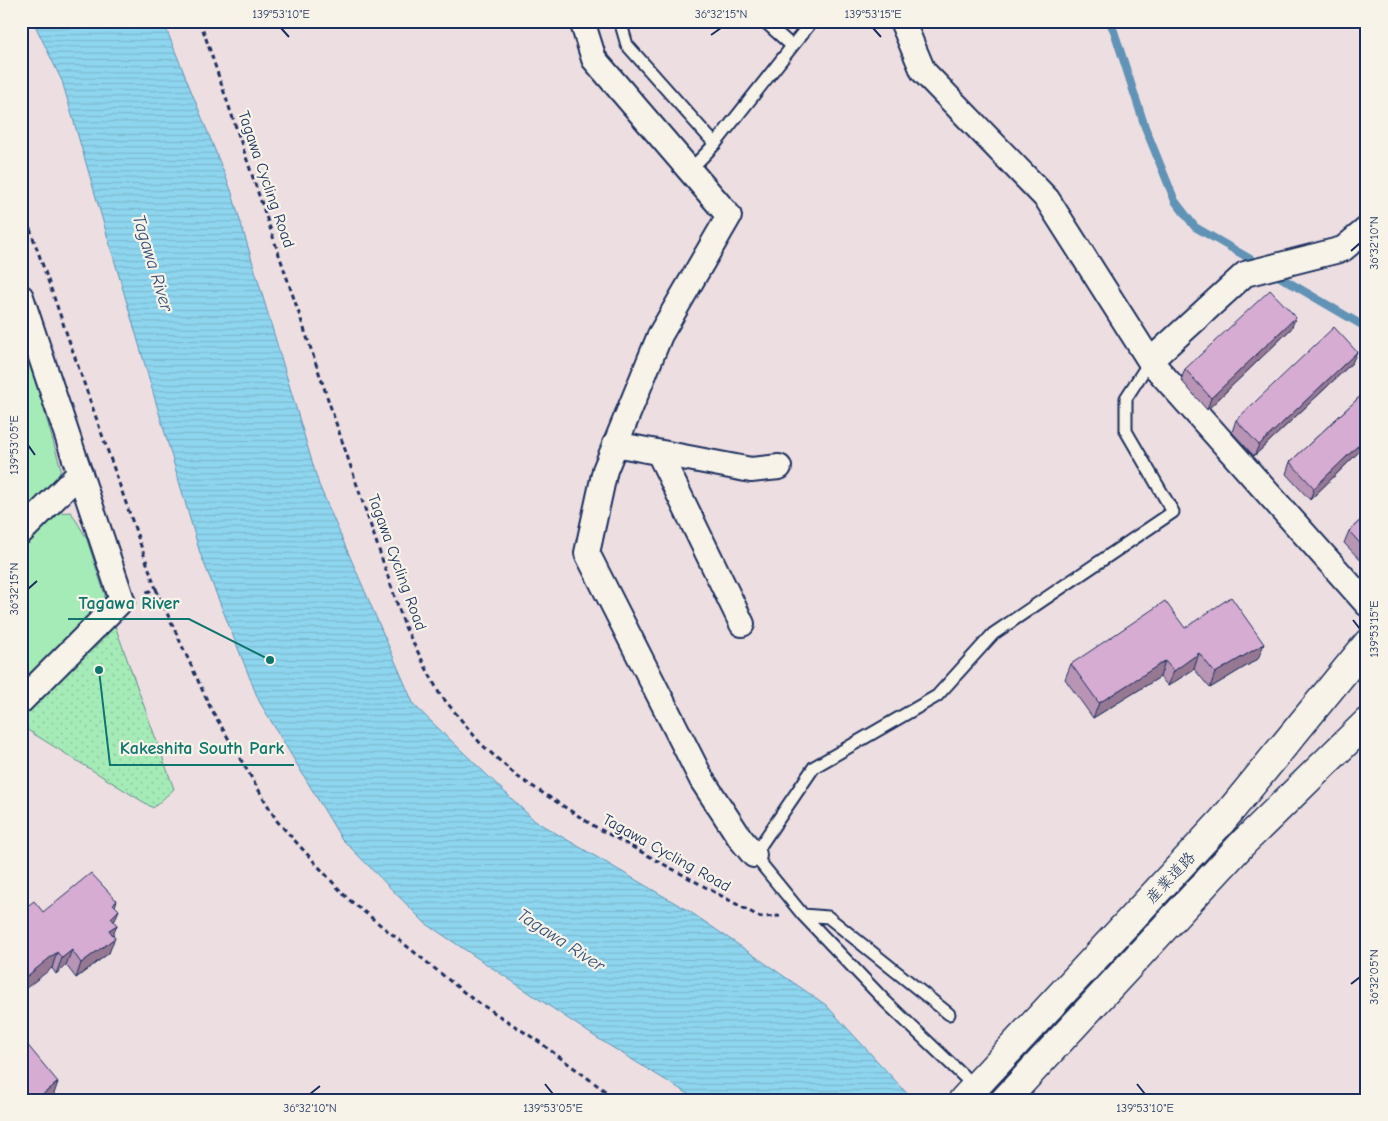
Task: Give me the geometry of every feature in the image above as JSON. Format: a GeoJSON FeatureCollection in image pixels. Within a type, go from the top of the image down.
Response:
{"type":"FeatureCollection","features":[{"type":"Feature","properties":{"kind":"street"},"geometry":{"type":"LineString","coordinates":[[582,21],[594,59],[729,216],[660,335],[605,470],[587,553],[702,780],[740,838],[754,855]]}},
{"type":"Feature","properties":{"kind":"street"},"geometry":{"type":"LineString","coordinates":[[902,21],[923,71],[1047,200],[1150,361],[1367,604]]}},
{"type":"Feature","properties":{"kind":"street"},"geometry":{"type":"LineString","coordinates":[[1150,361],[1245,274],[1343,248],[1367,229]]}},
{"type":"Feature","properties":{"kind":"street"},"geometry":{"type":"LineString","coordinates":[[21,297],[122,600],[21,701]]}},
{"type":"Feature","properties":{"kind":"street"},"geometry":{"type":"LineString","coordinates":[[615,444],[751,470],[779,467]]}},
{"type":"Feature","properties":{"kind":"street"},"geometry":{"type":"LineString","coordinates":[[659,453],[742,624]]}},
{"type":"Feature","properties":{"kind":"street"},"geometry":{"type":"LineString","coordinates":[[21,532],[80,473]]}},
{"type":"Feature","properties":{"kind":"street","name":"産業道路"},"geometry":{"type":"LineString","coordinates":[[969,1093],[1222,821],[1367,644]]}},
{"type":"Feature","properties":{"kind":"street","name":"産業道路"},"geometry":{"type":"LineString","coordinates":[[1005,1100],[1244,842],[1367,722]]}},
{"type":"Feature","properties":{"kind":"lane"},"geometry":{"type":"LineString","coordinates":[[620,21],[627,45],[715,144]]}},
{"type":"Feature","properties":{"kind":"lane"},"geometry":{"type":"LineString","coordinates":[[764,21],[792,46]]}},
{"type":"Feature","properties":{"kind":"lane"},"geometry":{"type":"LineString","coordinates":[[690,170],[715,144],[812,21]]}},
{"type":"Feature","properties":{"kind":"lane"},"geometry":{"type":"LineString","coordinates":[[969,1093],[803,915],[754,855],[814,767],[937,696],[993,634],[1173,512],[1126,431],[1126,398],[1150,361]]}},
{"type":"Feature","properties":{"kind":"lane"},"geometry":{"type":"LineString","coordinates":[[803,915],[828,917],[949,1014]]}},
{"type":"Feature","properties":{"kind":"path","name":"Tagawa Cycling Road"},"geometry":{"type":"LineString","coordinates":[[200,21],[405,627],[439,693],[481,744],[518,776],[594,826],[760,917],[803,915]]}},
{"type":"Feature","properties":{"kind":"path"},"geometry":{"type":"LineString","coordinates":[[21,203],[156,589],[211,709],[277,821],[355,904],[470,997],[538,1041],[617,1100]]}},
{"type":"Feature","properties":{"kind":"path"},"geometry":{"type":"LineString","coordinates":[[122,600],[156,589]]}},
{"type":"Feature","properties":{"kind":"green space"},"geometry":{"type":"Polygon","coordinates":[[[21,330],[61,469],[55,485],[21,520],[21,330]]]}},
{"type":"Feature","properties":{"kind":"green space"},"geometry":{"type":"Polygon","coordinates":[[[71,512],[86,537],[105,595],[102,610],[21,692],[21,547],[55,513],[71,512]]]}},
{"type":"Feature","properties":{"kind":"green space"},"geometry":{"type":"Polygon","coordinates":[[[114,623],[174,789],[153,808],[21,726],[21,718],[114,623]]]}},
{"type":"Feature","properties":{"kind":"water"},"geometry":{"type":"Polygon","coordinates":[[[33,21],[163,21],[231,190],[319,485],[414,705],[535,821],[689,911],[826,1005],[913,1100],[698,1100],[597,1038],[425,923],[341,838],[259,701],[200,553],[62,81],[33,21]]]}},
{"type":"Feature","properties":{"kind":"building"},"geometry":{"type":"Polygon","coordinates":[[[1270,290],[1296,317],[1211,398],[1185,369],[1270,290]]]}},
{"type":"Feature","properties":{"kind":"building"},"geometry":{"type":"Polygon","coordinates":[[[1334,327],[1357,352],[1259,445],[1236,420],[1334,327]]]}},
{"type":"Feature","properties":{"kind":"building"},"geometry":{"type":"Polygon","coordinates":[[[1367,390],[1367,437],[1314,488],[1290,462],[1367,390]]]}},
{"type":"Feature","properties":{"kind":"building"},"geometry":{"type":"Polygon","coordinates":[[[1367,514],[1367,551],[1349,531],[1367,514]]]}},
{"type":"Feature","properties":{"kind":"building"},"geometry":{"type":"Polygon","coordinates":[[[1231,597],[1264,644],[1215,673],[1199,653],[1174,671],[1165,661],[1099,703],[1071,664],[1165,601],[1185,628],[1231,597]]]}},
{"type":"Feature","properties":{"kind":"building"},"geometry":{"type":"Polygon","coordinates":[[[91,873],[117,901],[113,904],[119,910],[111,918],[117,925],[109,930],[115,938],[81,963],[72,950],[62,958],[57,952],[21,981],[21,911],[34,901],[43,912],[91,873]]]}},
{"type":"Feature","properties":{"kind":"building"},"geometry":{"type":"Polygon","coordinates":[[[21,1037],[58,1082],[36,1100],[21,1100],[21,1037]]]}},
{"type":"Feature","properties":{"kind":"waterway"},"geometry":{"type":"LineString","coordinates":[[1109,21],[1114,31],[1145,127],[1175,201],[1195,227],[1259,264]]}},
{"type":"Feature","properties":{"kind":"waterway"},"geometry":{"type":"LineString","coordinates":[[1273,273],[1367,328]]}},
{"type":"Feature","properties":{"kind":"place","name":"Tagawa River"},"geometry":{"type":"Point","coordinates":[270,660]}},
{"type":"Feature","properties":{"kind":"place","name":"Kakeshita South Park"},"geometry":{"type":"Point","coordinates":[99,670]}}]}
